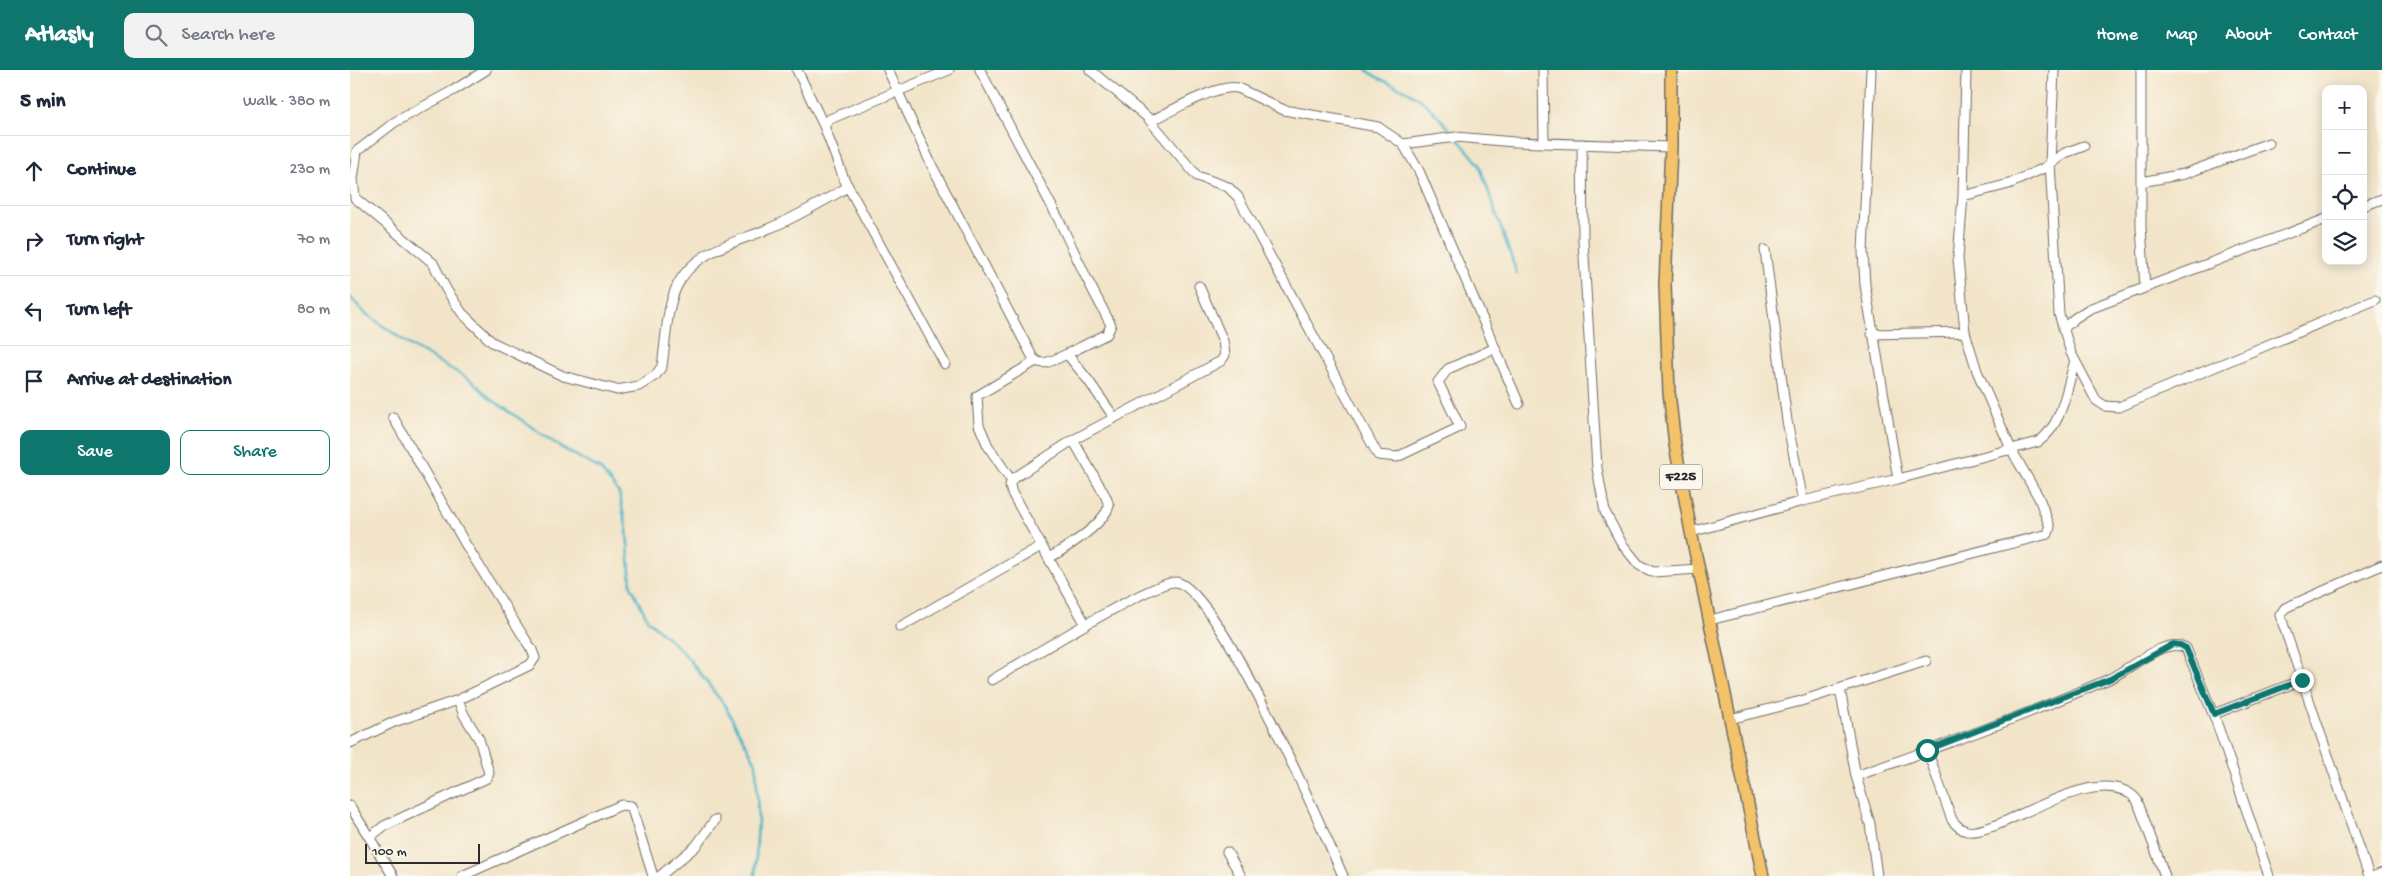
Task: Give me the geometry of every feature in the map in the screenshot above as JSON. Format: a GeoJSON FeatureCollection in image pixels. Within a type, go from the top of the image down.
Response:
{"type":"FeatureCollection","features":[{"type":"Feature","properties":{"kind":"main road","name":"F225"},"geometry":{"type":"LineString","coordinates":[[1671,70],[1671,147],[1665,285],[1666,344],[1675,445],[1691,532],[1763,876]]}},
{"type":"Feature","properties":{"kind":"street"},"geometry":{"type":"LineString","coordinates":[[486,70],[395,122],[357,150],[353,179],[355,198],[433,263],[446,289],[462,313],[492,342],[563,376],[617,390],[628,390],[645,382],[656,374],[662,366],[672,301],[685,273],[702,258],[719,248],[771,228],[848,187]]}},
{"type":"Feature","properties":{"kind":"street"},"geometry":{"type":"LineString","coordinates":[[797,70],[824,126],[848,187],[945,364]]}},
{"type":"Feature","properties":{"kind":"street"},"geometry":{"type":"LineString","coordinates":[[888,70],[932,166],[998,294],[1036,361],[1044,364],[1107,334],[1111,325],[1086,278],[1058,218],[980,70]]}},
{"type":"Feature","properties":{"kind":"street"},"geometry":{"type":"LineString","coordinates":[[824,126],[830,119],[949,70]]}},
{"type":"Feature","properties":{"kind":"street"},"geometry":{"type":"LineString","coordinates":[[1090,70],[1151,121],[1197,176],[1228,187],[1238,197],[1378,456],[1398,457],[1460,427],[1438,382],[1448,369],[1495,348]]}},
{"type":"Feature","properties":{"kind":"street"},"geometry":{"type":"LineString","coordinates":[[1543,70],[1544,143]]}},
{"type":"Feature","properties":{"kind":"street"},"geometry":{"type":"LineString","coordinates":[[1871,70],[1863,252],[1865,285],[1872,334],[1889,416],[1898,479]]}},
{"type":"Feature","properties":{"kind":"street"},"geometry":{"type":"LineString","coordinates":[[1710,620],[2048,534],[2050,527],[2039,498],[2010,449],[1977,371],[1965,332],[1958,258],[1963,196],[1966,70]]}},
{"type":"Feature","properties":{"kind":"street"},"geometry":{"type":"LineString","coordinates":[[2054,70],[2050,163],[2059,314],[2075,361],[2096,400],[2105,406],[2119,406],[2375,300]]}},
{"type":"Feature","properties":{"kind":"street"},"geometry":{"type":"LineString","coordinates":[[2141,70],[2141,227],[2145,288]]}},
{"type":"Feature","properties":{"kind":"street"},"geometry":{"type":"LineString","coordinates":[[1151,121],[1213,92],[1230,87],[1238,88],[1284,110],[1378,127],[1403,144],[1419,171],[1519,404]]}},
{"type":"Feature","properties":{"kind":"street"},"geometry":{"type":"LineString","coordinates":[[1403,144],[1456,137],[1544,143],[1671,147]]}},
{"type":"Feature","properties":{"kind":"street"},"geometry":{"type":"LineString","coordinates":[[2141,182],[2184,174],[2268,143]]}},
{"type":"Feature","properties":{"kind":"street"},"geometry":{"type":"LineString","coordinates":[[1582,144],[1584,270],[1597,468],[1605,512],[1622,544],[1639,565],[1653,572],[1699,569]]}},
{"type":"Feature","properties":{"kind":"street"},"geometry":{"type":"LineString","coordinates":[[1963,196],[2009,184],[2065,153],[2084,146]]}},
{"type":"Feature","properties":{"kind":"street"},"geometry":{"type":"LineString","coordinates":[[2367,205],[2382,200]]}},
{"type":"Feature","properties":{"kind":"street"},"geometry":{"type":"LineString","coordinates":[[2063,329],[2075,318],[2089,310],[2323,220]]}},
{"type":"Feature","properties":{"kind":"street"},"geometry":{"type":"LineString","coordinates":[[1765,250],[1787,421],[1803,501]]}},
{"type":"Feature","properties":{"kind":"street"},"geometry":{"type":"LineString","coordinates":[[1011,480],[1073,440],[1221,361],[1225,355],[1223,341],[1199,286]]}},
{"type":"Feature","properties":{"kind":"street"},"geometry":{"type":"LineString","coordinates":[[1872,334],[1965,332]]}},
{"type":"Feature","properties":{"kind":"street"},"geometry":{"type":"LineString","coordinates":[[1067,354],[1088,380],[1114,418]]}},
{"type":"Feature","properties":{"kind":"street"},"geometry":{"type":"LineString","coordinates":[[1036,361],[977,396],[979,425],[988,446],[1011,480],[1012,493],[1086,626]]}},
{"type":"Feature","properties":{"kind":"street"},"geometry":{"type":"LineString","coordinates":[[1691,532],[1803,501],[1898,479],[2038,442],[2048,435],[2055,426],[2075,361]]}},
{"type":"Feature","properties":{"kind":"street"},"geometry":{"type":"LineString","coordinates":[[350,743],[394,722],[458,700],[534,662],[534,654],[466,545],[393,417]]}},
{"type":"Feature","properties":{"kind":"street"},"geometry":{"type":"LineString","coordinates":[[1049,558],[1097,522],[1109,506],[1106,497],[1073,440]]}},
{"type":"Feature","properties":{"kind":"street"},"geometry":{"type":"LineString","coordinates":[[900,627],[1042,546]]}},
{"type":"Feature","properties":{"kind":"street"},"geometry":{"type":"LineString","coordinates":[[2369,876],[2282,621],[2281,611],[2382,565]]}},
{"type":"Feature","properties":{"kind":"street"},"geometry":{"type":"LineString","coordinates":[[992,680],[1162,585],[1175,582],[1186,586],[1219,625],[1256,691],[1314,810],[1343,876]]}},
{"type":"Feature","properties":{"kind":"street"},"geometry":{"type":"LineString","coordinates":[[1856,776],[2110,679],[2173,644],[2180,645],[2186,648],[2214,714],[2269,876]]}},
{"type":"Feature","properties":{"kind":"street"},"geometry":{"type":"LineString","coordinates":[[1730,719],[1840,689],[1926,661]]}},
{"type":"Feature","properties":{"kind":"street"},"geometry":{"type":"LineString","coordinates":[[2214,714],[2302,680]]}},
{"type":"Feature","properties":{"kind":"street"},"geometry":{"type":"LineString","coordinates":[[1840,689],[1856,776],[1870,824],[1877,876]]}},
{"type":"Feature","properties":{"kind":"street"},"geometry":{"type":"LineString","coordinates":[[370,837],[384,826],[487,778],[489,773],[480,738],[464,715],[458,700]]}},
{"type":"Feature","properties":{"kind":"street"},"geometry":{"type":"LineString","coordinates":[[1927,750],[1952,820],[1960,828],[1968,831],[1979,831],[2021,816],[2053,799],[2097,786],[2110,786],[2130,792],[2136,800],[2165,876]]}},
{"type":"Feature","properties":{"kind":"street"},"geometry":{"type":"LineString","coordinates":[[462,876],[621,805],[631,806],[652,876]]}},
{"type":"Feature","properties":{"kind":"street"},"geometry":{"type":"LineString","coordinates":[[350,806],[393,876]]}},
{"type":"Feature","properties":{"kind":"street"},"geometry":{"type":"LineString","coordinates":[[660,876],[696,846],[715,820]]}},
{"type":"Feature","properties":{"kind":"street"},"geometry":{"type":"LineString","coordinates":[[1227,852],[1241,876]]}},
{"type":"Feature","properties":{"kind":"street"},"geometry":{"type":"LineString","coordinates":[[2374,876],[2382,873]]}},
{"type":"Feature","properties":{"kind":"waterway"},"geometry":{"type":"LineString","coordinates":[[1367,70],[1378,78],[1409,92],[1421,100],[1454,135]]}},
{"type":"Feature","properties":{"kind":"waterway"},"geometry":{"type":"LineString","coordinates":[[1458,139],[1479,164],[1517,274]]}},
{"type":"Feature","properties":{"kind":"waterway"},"geometry":{"type":"LineString","coordinates":[[350,297],[365,313],[414,348],[471,380],[491,399],[562,448],[600,469],[619,493],[627,530],[631,586],[648,620],[685,654],[725,706],[756,763],[758,820],[755,876]]}},
{"type":"Feature","properties":{"kind":"route"},"geometry":{"type":"LineString","coordinates":[[1927,750],[2110,679],[2173,644],[2186,648],[2214,714],[2302,680]]}}]}
